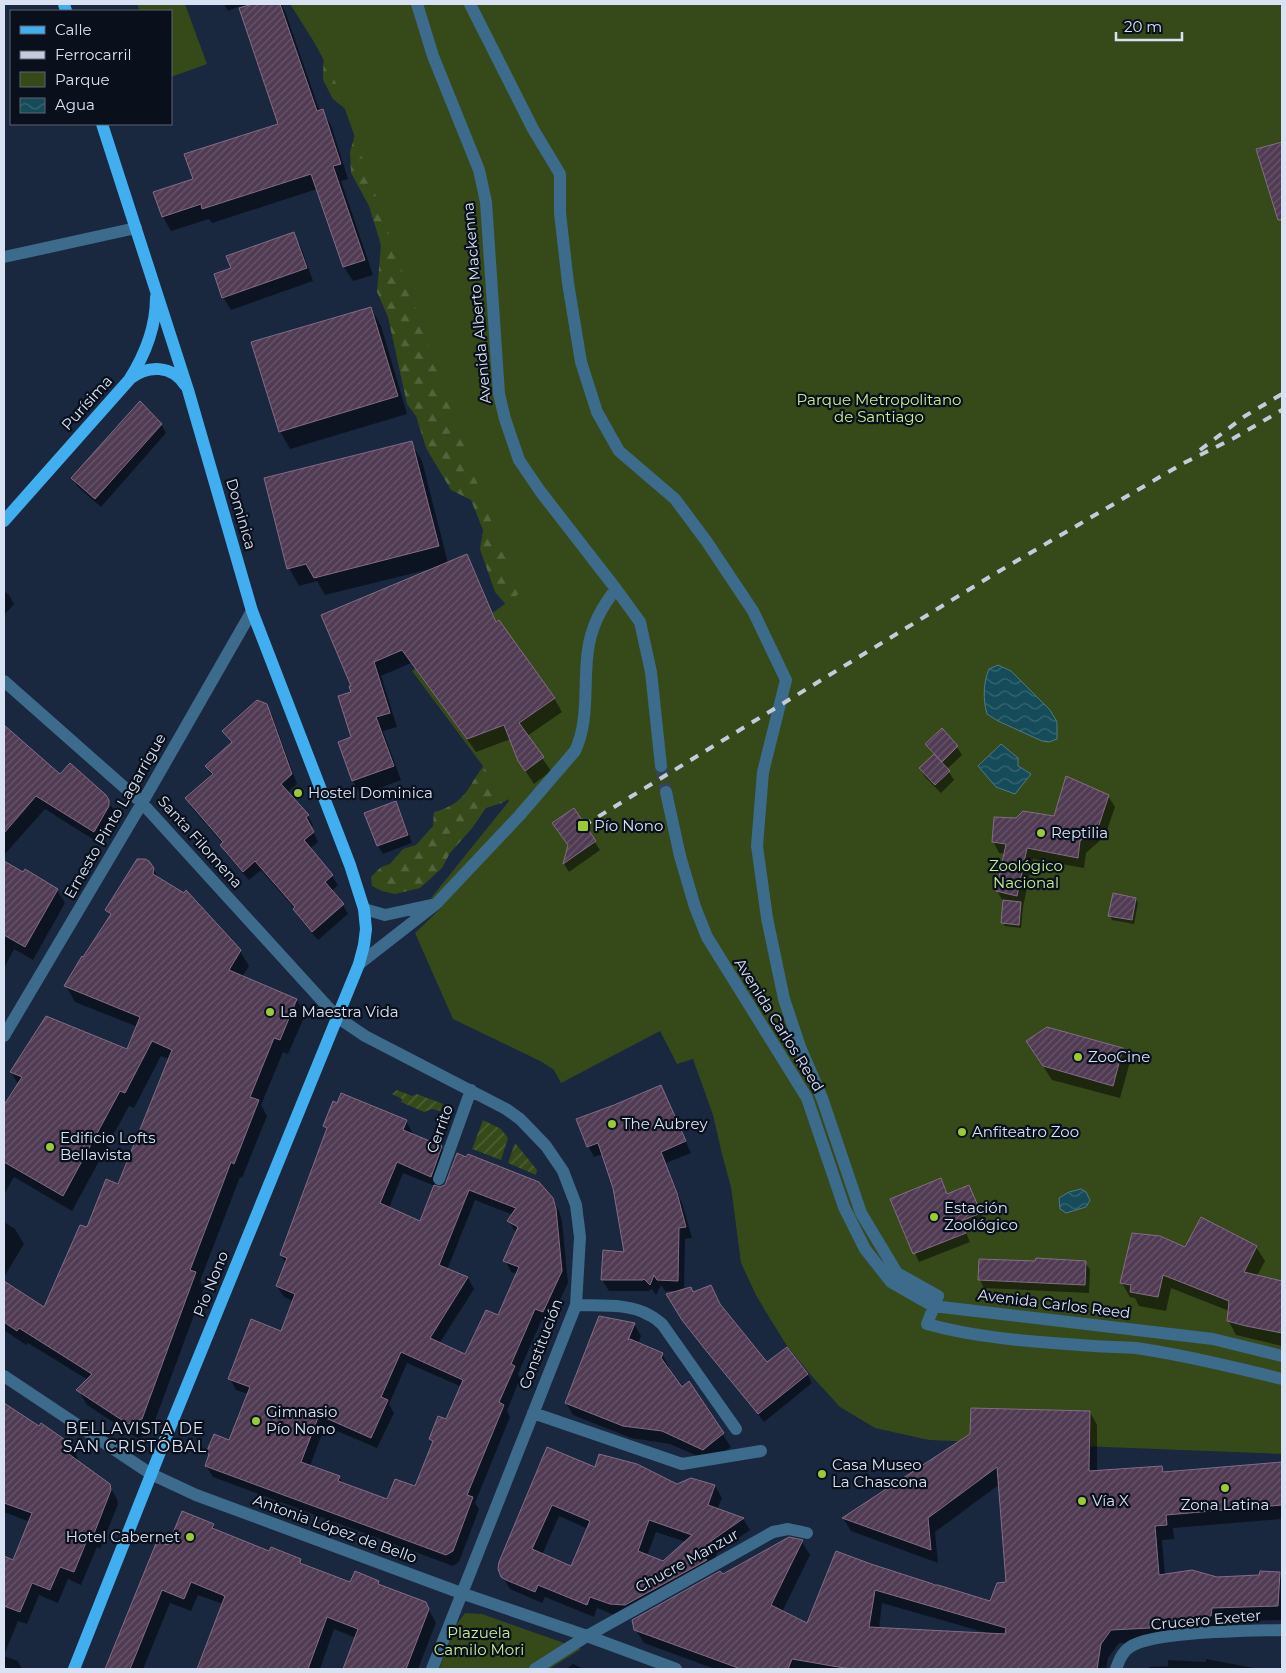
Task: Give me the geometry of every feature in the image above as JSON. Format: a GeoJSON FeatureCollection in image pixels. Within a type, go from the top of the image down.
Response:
{"type":"FeatureCollection","features":[{"type":"Feature","properties":{"kind":"main road","name":"Dominica"},"geometry":{"type":"LineString","coordinates":[[102,125],[188,390],[252,611],[350,865],[364,909]]}},
{"type":"Feature","properties":{"kind":"main road","name":"Purísima"},"geometry":{"type":"LineString","coordinates":[[4,521],[129,380],[142,359],[150,336],[154,320],[156,287]]}},
{"type":"Feature","properties":{"kind":"main road"},"geometry":{"type":"LineString","coordinates":[[129,380],[138,373],[150,369],[162,369],[173,373],[182,380],[188,390]]}},
{"type":"Feature","properties":{"kind":"main road","name":"Pío Nono"},"geometry":{"type":"LineString","coordinates":[[74,1669],[151,1474],[359,964],[366,928],[364,909]]}},
{"type":"Feature","properties":{"kind":"street","name":"Avenida Alberto Mackenna"},"geometry":{"type":"LineString","coordinates":[[417,4],[433,56],[479,170],[483,186],[486,202],[498,394],[505,420],[519,460],[540,491],[616,588]]}},
{"type":"Feature","properties":{"kind":"street"},"geometry":{"type":"LineString","coordinates":[[470,4],[533,129],[560,174],[560,213],[570,292],[581,362],[597,412],[619,450],[674,499],[707,542],[753,611],[786,680],[763,772],[757,846],[767,918],[784,999],[800,1047],[822,1098],[861,1213],[897,1273],[935,1301],[928,1324],[948,1330],[1055,1343],[1135,1348],[1282,1378]]}},
{"type":"Feature","properties":{"kind":"street"},"geometry":{"type":"LineString","coordinates":[[4,257],[136,228]]}},
{"type":"Feature","properties":{"kind":"street"},"geometry":{"type":"LineString","coordinates":[[359,964],[436,904],[519,816],[574,750],[579,741],[584,717],[589,644],[603,605],[616,588],[640,622],[651,672],[660,766]]}},
{"type":"Feature","properties":{"kind":"street","name":"Ernesto Pinto Lagarrigue"},"geometry":{"type":"LineString","coordinates":[[4,1036],[142,803],[252,611]]}},
{"type":"Feature","properties":{"kind":"street","name":"Santa Filomena"},"geometry":{"type":"LineString","coordinates":[[4,681],[142,803],[337,1017]]}},
{"type":"Feature","properties":{"kind":"street","name":"Avenida Carlos Reed"},"geometry":{"type":"LineString","coordinates":[[666,792],[680,856],[694,907],[706,937],[807,1098],[844,1207],[865,1248],[891,1282],[935,1301],[1213,1339],[1282,1356]]}},
{"type":"Feature","properties":{"kind":"street"},"geometry":{"type":"LineString","coordinates":[[364,909],[385,915],[436,904]]}},
{"type":"Feature","properties":{"kind":"street","name":"Constitución"},"geometry":{"type":"LineString","coordinates":[[337,1017],[365,1036],[471,1090],[520,1119],[546,1146],[563,1171],[576,1206],[580,1237],[576,1305],[432,1669]]}},
{"type":"Feature","properties":{"kind":"street","name":"Cerrito"},"geometry":{"type":"LineString","coordinates":[[439,1178],[471,1090]]}},
{"type":"Feature","properties":{"kind":"street"},"geometry":{"type":"LineString","coordinates":[[576,1305],[640,1311],[650,1315],[662,1324],[736,1429]]}},
{"type":"Feature","properties":{"kind":"street","name":"Antonia López de Bello"},"geometry":{"type":"LineString","coordinates":[[4,1376],[151,1474],[196,1495],[461,1593],[676,1669]]}},
{"type":"Feature","properties":{"kind":"street"},"geometry":{"type":"LineString","coordinates":[[533,1413],[682,1464],[761,1451]]}},
{"type":"Feature","properties":{"kind":"street","name":"Chucre Manzur"},"geometry":{"type":"LineString","coordinates":[[535,1669],[587,1636],[772,1532],[788,1529],[806,1532]]}},
{"type":"Feature","properties":{"kind":"street","name":"Crucero Exeter"},"geometry":{"type":"LineString","coordinates":[[1116,1669],[1124,1651],[1142,1641],[1183,1635],[1282,1630]]}},
{"type":"Feature","properties":{"kind":"green space"},"geometry":{"type":"Polygon","coordinates":[[[137,4],[185,4],[207,64],[172,77],[172,10],[140,10],[137,4]]]}},
{"type":"Feature","properties":{"kind":"green space","name":"Parque Metropolitano de Santiago"},"geometry":{"type":"Polygon","coordinates":[[[290,4],[1282,4],[1282,1454],[929,1440],[875,1428],[840,1407],[810,1374],[787,1346],[756,1295],[741,1263],[731,1187],[713,1115],[693,1059],[677,1064],[660,1031],[561,1083],[554,1070],[542,1062],[453,1019],[415,933],[441,908],[431,898],[509,801],[412,671],[520,593],[487,510],[335,81],[314,42],[290,4]]]}},
{"type":"Feature","properties":{"kind":"green space"},"geometry":{"type":"Polygon","coordinates":[[[324,43],[546,518],[515,615],[495,592],[480,549],[483,530],[471,500],[451,490],[426,448],[416,416],[407,404],[388,317],[377,292],[381,245],[369,206],[351,173],[350,152],[359,120],[333,99],[323,80],[324,43]]]}},
{"type":"Feature","properties":{"kind":"green space"},"geometry":{"type":"Polygon","coordinates":[[[485,764],[517,793],[502,803],[486,808],[473,827],[450,853],[442,868],[420,888],[395,894],[372,886],[371,877],[381,867],[390,864],[403,849],[416,845],[433,826],[434,812],[445,809],[465,794],[485,764]]]}},
{"type":"Feature","properties":{"kind":"green space"},"geometry":{"type":"Polygon","coordinates":[[[397,1090],[412,1096],[417,1094],[443,1104],[440,1111],[432,1109],[424,1112],[401,1102],[402,1099],[392,1094],[397,1090]]]}},
{"type":"Feature","properties":{"kind":"green space"},"geometry":{"type":"Polygon","coordinates":[[[483,1120],[501,1129],[508,1138],[501,1160],[472,1149],[483,1120]]]}},
{"type":"Feature","properties":{"kind":"green space"},"geometry":{"type":"Polygon","coordinates":[[[515,1143],[537,1170],[536,1175],[508,1163],[515,1143]]]}},
{"type":"Feature","properties":{"kind":"green space","name":"Plazuela Camilo Mori"},"geometry":{"type":"Polygon","coordinates":[[[465,1613],[482,1614],[581,1649],[549,1669],[439,1669],[456,1625],[465,1613]]]}},
{"type":"Feature","properties":{"kind":"water"},"geometry":{"type":"Polygon","coordinates":[[[998,665],[1011,671],[1050,710],[1057,722],[1057,739],[1049,742],[1042,741],[987,714],[984,697],[986,680],[989,669],[998,665]]]}},
{"type":"Feature","properties":{"kind":"water"},"geometry":{"type":"Polygon","coordinates":[[[1001,744],[1018,758],[1018,766],[1031,774],[1015,794],[996,787],[978,766],[1001,744]]]}},
{"type":"Feature","properties":{"kind":"water"},"geometry":{"type":"Polygon","coordinates":[[[1081,1189],[1086,1192],[1090,1200],[1086,1207],[1066,1213],[1060,1209],[1059,1198],[1069,1192],[1081,1189]]]}},
{"type":"Feature","properties":{"kind":"building"},"geometry":{"type":"Polygon","coordinates":[[[252,4],[280,4],[317,111],[323,109],[341,164],[333,166],[365,260],[343,267],[311,174],[202,209],[201,204],[162,217],[153,192],[193,179],[184,154],[278,124],[239,8],[252,4]]]}},
{"type":"Feature","properties":{"kind":"building"},"geometry":{"type":"Polygon","coordinates":[[[1282,142],[1282,220],[1278,220],[1256,149],[1282,142]]]}},
{"type":"Feature","properties":{"kind":"building"},"geometry":{"type":"Polygon","coordinates":[[[294,232],[307,268],[222,298],[214,274],[231,268],[226,256],[294,232]]]}},
{"type":"Feature","properties":{"kind":"building"},"geometry":{"type":"Polygon","coordinates":[[[371,307],[398,396],[279,432],[251,342],[371,307]]]}},
{"type":"Feature","properties":{"kind":"building"},"geometry":{"type":"Polygon","coordinates":[[[140,401],[162,424],[95,499],[71,478],[140,401]]]}},
{"type":"Feature","properties":{"kind":"building"},"geometry":{"type":"Polygon","coordinates":[[[412,441],[439,546],[314,578],[306,564],[287,569],[264,478],[412,441]]]}},
{"type":"Feature","properties":{"kind":"building"},"geometry":{"type":"Polygon","coordinates":[[[467,554],[496,622],[499,620],[555,698],[519,723],[544,757],[525,771],[518,761],[504,725],[467,739],[402,650],[374,662],[390,713],[376,717],[394,766],[352,781],[338,742],[351,737],[338,696],[351,692],[349,686],[351,686],[321,615],[467,554]]]}},
{"type":"Feature","properties":{"kind":"building"},"geometry":{"type":"Polygon","coordinates":[[[257,700],[267,704],[292,774],[281,784],[309,815],[306,817],[314,832],[304,840],[333,875],[325,882],[344,904],[312,932],[293,909],[295,907],[255,861],[243,872],[220,845],[223,842],[185,798],[213,774],[205,766],[232,742],[222,731],[257,700]]]}},
{"type":"Feature","properties":{"kind":"building"},"geometry":{"type":"Polygon","coordinates":[[[4,725],[60,774],[70,763],[106,795],[109,800],[109,806],[94,832],[36,796],[4,833],[4,725]]]}},
{"type":"Feature","properties":{"kind":"building"},"geometry":{"type":"Polygon","coordinates":[[[942,728],[958,746],[942,762],[925,744],[942,728]]]}},
{"type":"Feature","properties":{"kind":"building"},"geometry":{"type":"Polygon","coordinates":[[[934,754],[950,771],[935,785],[919,768],[934,754]]]}},
{"type":"Feature","properties":{"kind":"building"},"geometry":{"type":"Polygon","coordinates":[[[1066,776],[1109,795],[1099,825],[1080,841],[1078,858],[1027,848],[1017,896],[996,891],[1006,844],[992,842],[994,817],[1016,818],[1023,811],[1054,816],[1066,776]]]}},
{"type":"Feature","properties":{"kind":"building"},"geometry":{"type":"Polygon","coordinates":[[[396,801],[408,835],[377,846],[364,813],[396,801]]]}},
{"type":"Feature","properties":{"kind":"building"},"geometry":{"type":"Polygon","coordinates":[[[574,808],[596,841],[563,864],[568,845],[552,823],[574,808]]]}},
{"type":"Feature","properties":{"kind":"building"},"geometry":{"type":"Polygon","coordinates":[[[137,859],[149,861],[154,868],[153,874],[184,893],[186,890],[241,950],[229,970],[297,999],[280,1040],[274,1038],[250,1097],[259,1100],[234,1164],[231,1162],[190,1270],[196,1272],[142,1419],[128,1424],[76,1390],[92,1374],[19,1328],[17,1331],[4,1322],[4,1281],[44,1307],[80,1225],[87,1227],[106,1179],[118,1184],[172,1050],[152,1041],[125,1093],[120,1091],[63,1196],[4,1162],[4,1105],[22,1077],[10,1072],[46,1016],[127,1049],[140,1017],[64,986],[111,914],[105,910],[137,859]]]}},
{"type":"Feature","properties":{"kind":"building"},"geometry":{"type":"Polygon","coordinates":[[[4,861],[23,872],[25,869],[58,889],[25,947],[4,935],[4,861]]]}},
{"type":"Feature","properties":{"kind":"building"},"geometry":{"type":"Polygon","coordinates":[[[1113,893],[1136,898],[1132,920],[1108,916],[1113,893]]]}},
{"type":"Feature","properties":{"kind":"building"},"geometry":{"type":"Polygon","coordinates":[[[1003,900],[1021,902],[1019,925],[1001,923],[1003,900]]]}},
{"type":"Feature","properties":{"kind":"building","name":"ZooCine"},"geometry":{"type":"Polygon","coordinates":[[[1047,1027],[1123,1048],[1113,1086],[1043,1066],[1026,1041],[1047,1027]]]}},
{"type":"Feature","properties":{"kind":"building"},"geometry":{"type":"Polygon","coordinates":[[[661,1085],[686,1141],[661,1152],[677,1193],[686,1227],[679,1228],[678,1281],[657,1280],[654,1275],[650,1285],[644,1279],[601,1280],[603,1250],[624,1252],[613,1188],[598,1143],[587,1147],[576,1119],[661,1085]]]}},
{"type":"Feature","properties":{"kind":"building"},"geometry":{"type":"Polygon","coordinates":[[[341,1093],[407,1120],[403,1130],[442,1146],[431,1177],[397,1162],[380,1203],[420,1221],[434,1185],[440,1187],[445,1185],[457,1153],[466,1157],[468,1154],[539,1182],[553,1198],[556,1209],[562,1271],[543,1312],[535,1309],[511,1364],[515,1366],[499,1402],[504,1405],[467,1495],[473,1497],[453,1551],[446,1555],[205,1466],[209,1454],[206,1453],[214,1434],[229,1440],[250,1387],[228,1379],[251,1319],[281,1331],[295,1294],[276,1286],[287,1258],[280,1255],[327,1128],[323,1126],[333,1101],[337,1103],[341,1093]],[[469,1190],[439,1265],[468,1277],[430,1338],[465,1354],[486,1310],[498,1315],[519,1267],[503,1261],[518,1227],[507,1221],[516,1208],[469,1190]],[[401,1352],[381,1397],[388,1400],[371,1438],[319,1415],[301,1462],[340,1476],[338,1481],[387,1499],[395,1479],[415,1486],[433,1441],[429,1439],[438,1416],[446,1419],[463,1380],[401,1352]]]}},
{"type":"Feature","properties":{"kind":"building","name":"Estación Zoológico"},"geometry":{"type":"Polygon","coordinates":[[[941,1178],[947,1194],[969,1185],[981,1213],[961,1221],[966,1233],[913,1254],[890,1199],[941,1178]]]}},
{"type":"Feature","properties":{"kind":"building"},"geometry":{"type":"Polygon","coordinates":[[[1201,1217],[1257,1246],[1244,1272],[1282,1281],[1282,1333],[1227,1321],[1229,1301],[1163,1275],[1158,1297],[1130,1292],[1131,1285],[1120,1283],[1132,1233],[1160,1236],[1185,1247],[1201,1217]]]}},
{"type":"Feature","properties":{"kind":"building"},"geometry":{"type":"Polygon","coordinates":[[[1036,1258],[1086,1261],[1085,1285],[978,1280],[979,1259],[1035,1261],[1036,1258]]]}},
{"type":"Feature","properties":{"kind":"building"},"geometry":{"type":"Polygon","coordinates":[[[711,1285],[720,1304],[767,1362],[787,1347],[808,1374],[758,1414],[682,1320],[666,1294],[691,1287],[693,1292],[711,1285]]]}},
{"type":"Feature","properties":{"kind":"building"},"geometry":{"type":"Polygon","coordinates":[[[599,1316],[635,1323],[628,1340],[630,1339],[663,1353],[661,1358],[682,1387],[689,1381],[724,1433],[703,1450],[662,1431],[623,1426],[565,1403],[599,1316]]]}},
{"type":"Feature","properties":{"kind":"building"},"geometry":{"type":"Polygon","coordinates":[[[4,1403],[39,1426],[41,1423],[71,1444],[66,1452],[110,1484],[111,1490],[93,1536],[89,1535],[74,1572],[60,1567],[50,1590],[32,1583],[20,1612],[4,1606],[4,1556],[13,1560],[32,1513],[4,1503],[4,1403]]]}},
{"type":"Feature","properties":{"kind":"building"},"geometry":{"type":"Polygon","coordinates":[[[971,1408],[1090,1411],[1089,1471],[1162,1466],[1163,1472],[1282,1462],[1282,1505],[1166,1515],[1167,1525],[1155,1526],[1159,1575],[1192,1570],[1217,1577],[1259,1575],[1260,1571],[1280,1572],[1278,1606],[1212,1608],[1211,1616],[1192,1617],[1191,1621],[1149,1622],[1150,1628],[1111,1630],[1101,1644],[1097,1669],[850,1669],[792,1659],[788,1669],[741,1669],[634,1630],[632,1620],[720,1571],[723,1574],[789,1537],[803,1540],[771,1605],[807,1623],[836,1551],[934,1585],[990,1601],[997,1583],[1006,1582],[997,1467],[928,1518],[931,1550],[842,1518],[970,1434],[971,1408]],[[875,1590],[869,1627],[1005,1634],[1006,1628],[875,1590]]]}},
{"type":"Feature","properties":{"kind":"building"},"geometry":{"type":"Polygon","coordinates":[[[547,1447],[595,1467],[599,1454],[637,1464],[677,1484],[691,1478],[715,1485],[708,1505],[744,1518],[711,1541],[705,1558],[707,1560],[625,1605],[610,1604],[590,1597],[587,1605],[538,1585],[535,1592],[501,1577],[498,1569],[499,1562],[547,1447]],[[552,1505],[532,1549],[571,1566],[590,1521],[552,1505]],[[649,1520],[638,1551],[663,1561],[692,1535],[649,1520]]]}},
{"type":"Feature","properties":{"kind":"building"},"geometry":{"type":"Polygon","coordinates":[[[182,1511],[214,1524],[212,1528],[269,1551],[271,1547],[301,1559],[300,1563],[350,1582],[355,1571],[379,1581],[378,1584],[426,1602],[429,1609],[406,1669],[343,1669],[358,1629],[327,1617],[308,1669],[197,1669],[225,1596],[191,1582],[184,1599],[162,1590],[130,1669],[105,1669],[157,1541],[168,1545],[182,1511]]]}},
{"type":"Feature","properties":{"kind":"tunnel"},"geometry":{"type":"LineString","coordinates":[[661,766],[666,792]]}},
{"type":"Feature","properties":{"kind":"railway"},"geometry":{"type":"LineString","coordinates":[[1200,450],[1245,416],[1282,394]]}},
{"type":"Feature","properties":{"kind":"railway"},"geometry":{"type":"LineString","coordinates":[[583,826],[996,573],[1182,464],[1234,438],[1282,410]]}},
{"type":"Feature","properties":{"kind":"place","name":"Hostel Dominica"},"geometry":{"type":"Point","coordinates":[298,793]}},
{"type":"Feature","properties":{"kind":"place","name":"Pío Nono"},"geometry":{"type":"Point","coordinates":[583,826]}},
{"type":"Feature","properties":{"kind":"place","name":"Reptilia"},"geometry":{"type":"Point","coordinates":[1041,833]}},
{"type":"Feature","properties":{"kind":"place","name":"La Maestra Vida"},"geometry":{"type":"Point","coordinates":[270,1012]}},
{"type":"Feature","properties":{"kind":"place","name":"ZooCine"},"geometry":{"type":"Point","coordinates":[1078,1057]}},
{"type":"Feature","properties":{"kind":"place","name":"The Aubrey"},"geometry":{"type":"Point","coordinates":[612,1124]}},
{"type":"Feature","properties":{"kind":"place","name":"Anfiteatro Zoo"},"geometry":{"type":"Point","coordinates":[962,1132]}},
{"type":"Feature","properties":{"kind":"place","name":"Edificio Lofts Bellavista"},"geometry":{"type":"Point","coordinates":[50,1147]}},
{"type":"Feature","properties":{"kind":"place","name":"Estación Zoológico"},"geometry":{"type":"Point","coordinates":[934,1217]}},
{"type":"Feature","properties":{"kind":"place","name":"Gimnasio Pío Nono"},"geometry":{"type":"Point","coordinates":[256,1421]}},
{"type":"Feature","properties":{"kind":"place","name":"Casa Museo La Chascona"},"geometry":{"type":"Point","coordinates":[822,1474]}},
{"type":"Feature","properties":{"kind":"place","name":"Zona Latina"},"geometry":{"type":"Point","coordinates":[1225,1488]}},
{"type":"Feature","properties":{"kind":"place","name":"Vía X"},"geometry":{"type":"Point","coordinates":[1082,1501]}},
{"type":"Feature","properties":{"kind":"place","name":"Hotel Cabernet"},"geometry":{"type":"Point","coordinates":[190,1537]}},
{"type":"Feature","properties":{"kind":"district","name":"BELLAVISTA DE SAN CRISTÓBAL"},"geometry":{"type":"Point","coordinates":[135,1437]}},
{"type":"Feature","properties":{"kind":"park label","name":"Zoológico Nacional"},"geometry":{"type":"Point","coordinates":[1026,874]}}]}
